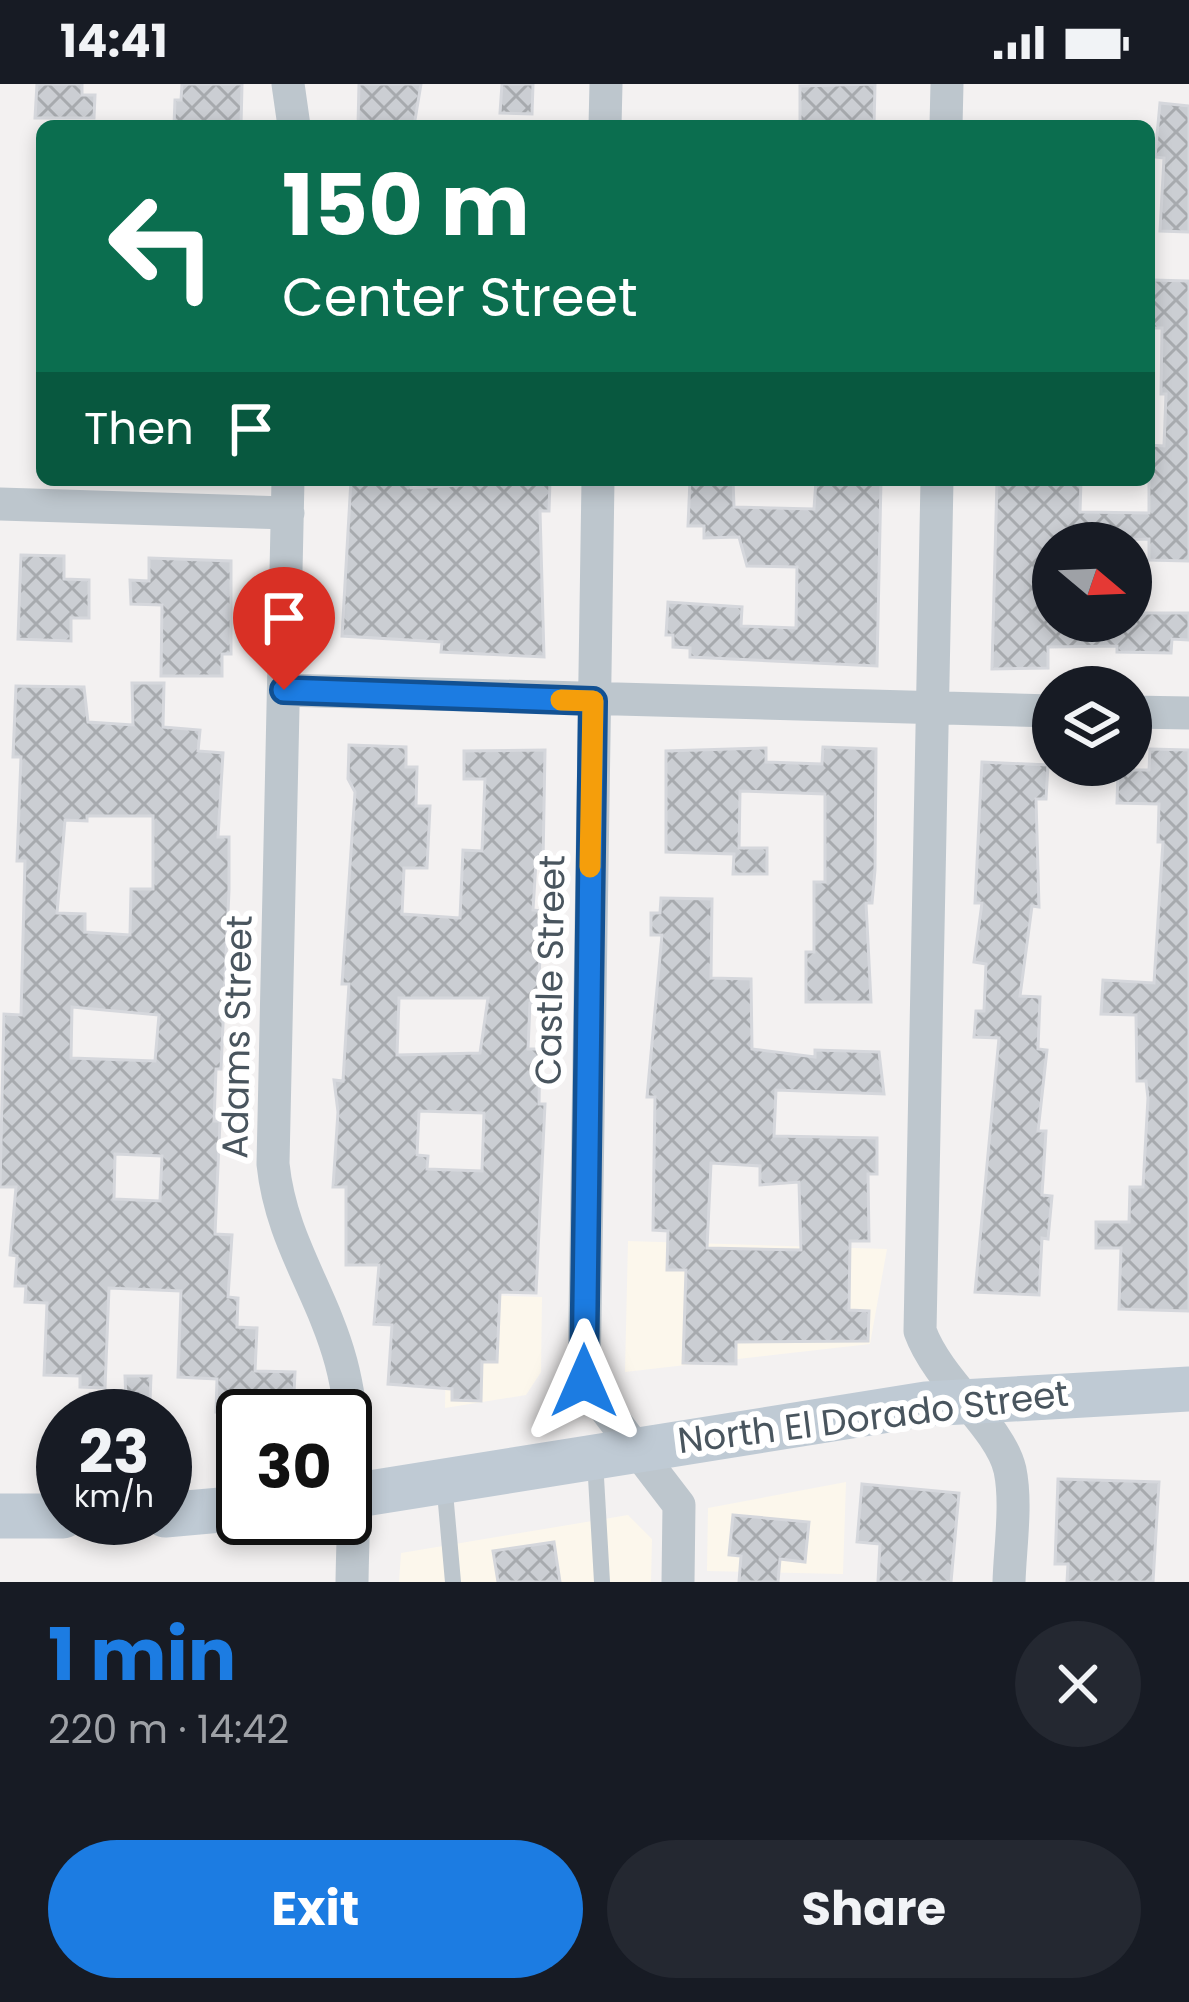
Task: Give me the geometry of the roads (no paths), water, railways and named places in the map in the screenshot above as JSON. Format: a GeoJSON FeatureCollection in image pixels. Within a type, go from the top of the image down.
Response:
{"type":"FeatureCollection","features":[{"type":"Feature","properties":{"kind":"main road","name":"North El Dorado Street"},"geometry":{"type":"LineString","coordinates":[[372,1492],[613,1450],[961,1400],[1189,1388]]}},
{"type":"Feature","properties":{"kind":"main road"},"geometry":{"type":"LineString","coordinates":[[0,1516],[36,1516]]}},
{"type":"Feature","properties":{"kind":"street"},"geometry":{"type":"LineString","coordinates":[[288,84],[293,120]]}},
{"type":"Feature","properties":{"kind":"street"},"geometry":{"type":"LineString","coordinates":[[605,120],[606,84]]}},
{"type":"Feature","properties":{"kind":"street"},"geometry":{"type":"LineString","coordinates":[[946,120],[947,84]]}},
{"type":"Feature","properties":{"kind":"street","name":"Castle Street"},"geometry":{"type":"LineString","coordinates":[[598,486],[584,1381],[613,1450],[679,1505],[678,1582]]}},
{"type":"Feature","properties":{"kind":"street"},"geometry":{"type":"LineString","coordinates":[[937,486],[920,1331],[931,1359],[1001,1448],[1011,1472],[1009,1582]]}},
{"type":"Feature","properties":{"kind":"street"},"geometry":{"type":"LineString","coordinates":[[0,505],[288,497]]}},
{"type":"Feature","properties":{"kind":"street","name":"Adams Street"},"geometry":{"type":"LineString","coordinates":[[288,497],[273,1164],[288,1240],[341,1360],[347,1389]]}},
{"type":"Feature","properties":{"kind":"street"},"geometry":{"type":"LineString","coordinates":[[284,690],[1032,711]]}},
{"type":"Feature","properties":{"kind":"street"},"geometry":{"type":"LineString","coordinates":[[1152,712],[1189,713]]}},
{"type":"Feature","properties":{"kind":"street","name":"Adams Street"},"geometry":{"type":"LineString","coordinates":[[351,1545],[352,1582]]}},
{"type":"Feature","properties":{"kind":"lane"},"geometry":{"type":"LineString","coordinates":[[602,1582],[613,1450]]}},
{"type":"Feature","properties":{"kind":"lane"},"geometry":{"type":"LineString","coordinates":[[444,1480],[453,1582]]}}]}
